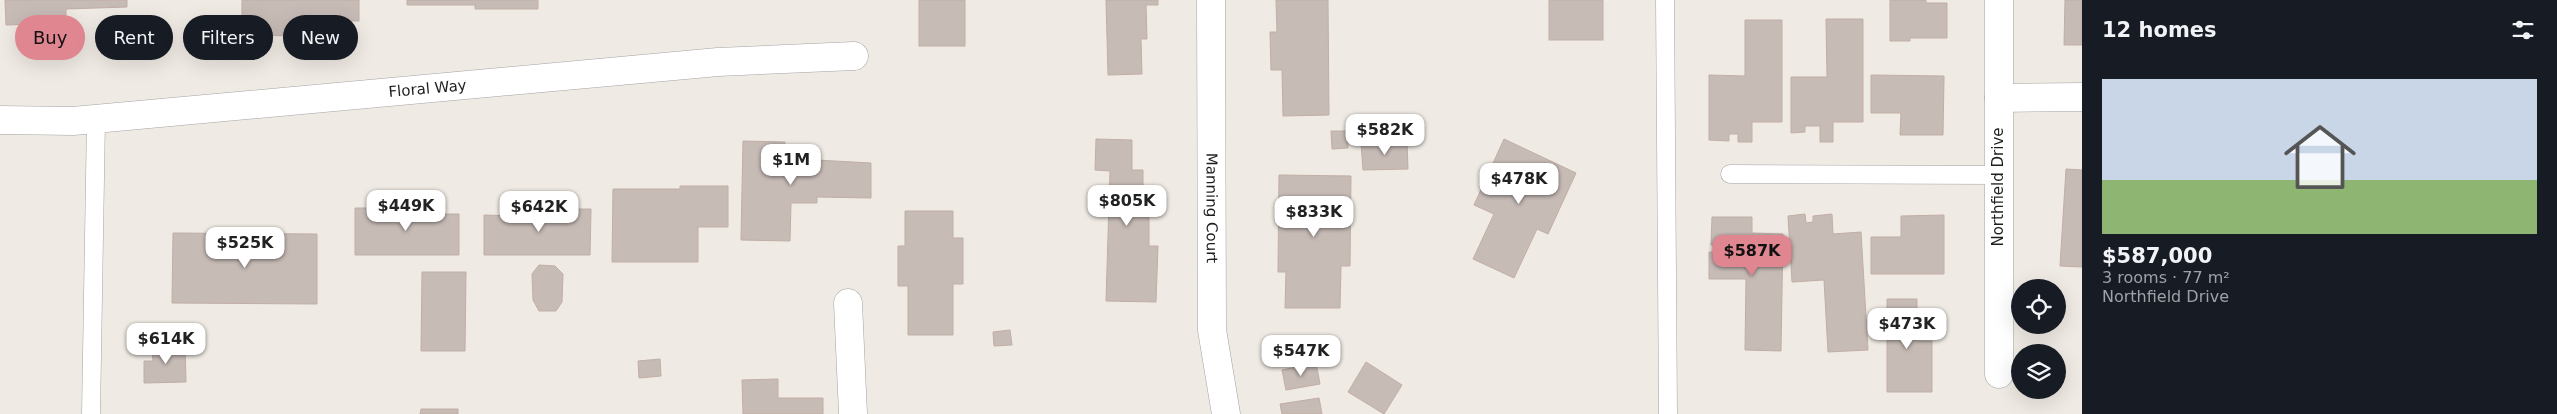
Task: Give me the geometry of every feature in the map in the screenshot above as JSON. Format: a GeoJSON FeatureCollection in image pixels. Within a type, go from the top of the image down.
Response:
{"type":"FeatureCollection","features":[{"type":"Feature","properties":{"kind":"street","name":"Manning Court"},"geometry":{"type":"LineString","coordinates":[[1210,0],[1212,330],[1226,414]]}},
{"type":"Feature","properties":{"kind":"street","name":"Northfield Drive"},"geometry":{"type":"LineString","coordinates":[[1999,0],[1999,374]]}},
{"type":"Feature","properties":{"kind":"street","name":"Floral Way"},"geometry":{"type":"LineString","coordinates":[[0,120],[73,121],[718,62],[854,56]]}},
{"type":"Feature","properties":{"kind":"street"},"geometry":{"type":"LineString","coordinates":[[1999,98],[2082,97]]}},
{"type":"Feature","properties":{"kind":"street"},"geometry":{"type":"LineString","coordinates":[[848,303],[853,414]]}},
{"type":"Feature","properties":{"kind":"lane"},"geometry":{"type":"LineString","coordinates":[[1665,0],[1668,414]]}},
{"type":"Feature","properties":{"kind":"lane"},"geometry":{"type":"LineString","coordinates":[[91,414],[96,119]]}},
{"type":"Feature","properties":{"kind":"lane"},"geometry":{"type":"LineString","coordinates":[[1730,174],[1998,175]]}},
{"type":"Feature","properties":{"kind":"building"},"geometry":{"type":"Polygon","coordinates":[[[5,0],[127,0],[127,7],[66,9],[66,15],[15,15],[15,25],[6,25],[5,0]]]}},
{"type":"Feature","properties":{"kind":"building"},"geometry":{"type":"Polygon","coordinates":[[[242,0],[359,0],[359,21],[358,15],[283,15],[283,36],[273,36],[273,15],[242,15],[242,0]]]}},
{"type":"Feature","properties":{"kind":"building"},"geometry":{"type":"Polygon","coordinates":[[[407,0],[538,0],[538,9],[475,9],[475,5],[407,5],[407,0]]]}},
{"type":"Feature","properties":{"kind":"building"},"geometry":{"type":"Polygon","coordinates":[[[919,0],[965,0],[965,46],[919,46],[919,0]]]}},
{"type":"Feature","properties":{"kind":"building"},"geometry":{"type":"Polygon","coordinates":[[[1106,0],[1158,0],[1158,5],[1146,5],[1147,39],[1141,39],[1142,74],[1108,75],[1106,0]]]}},
{"type":"Feature","properties":{"kind":"building"},"geometry":{"type":"Polygon","coordinates":[[[1276,0],[1328,0],[1329,115],[1283,116],[1282,70],[1271,70],[1270,32],[1277,32],[1276,0]]]}},
{"type":"Feature","properties":{"kind":"building"},"geometry":{"type":"Polygon","coordinates":[[[1549,0],[1603,0],[1603,40],[1549,40],[1549,0]]]}},
{"type":"Feature","properties":{"kind":"building"},"geometry":{"type":"Polygon","coordinates":[[[1890,0],[1926,0],[1926,3],[1947,3],[1947,38],[1910,38],[1910,41],[1890,41],[1890,0]]]}},
{"type":"Feature","properties":{"kind":"building"},"geometry":{"type":"Polygon","coordinates":[[[2065,0],[2082,0],[2082,45],[2064,45],[2065,0]]]}},
{"type":"Feature","properties":{"kind":"building"},"geometry":{"type":"Polygon","coordinates":[[[1826,19],[1863,19],[1863,122],[1833,122],[1833,142],[1820,142],[1820,126],[1805,126],[1805,132],[1791,133],[1791,77],[1827,77],[1826,19]]]}},
{"type":"Feature","properties":{"kind":"building"},"geometry":{"type":"Polygon","coordinates":[[[1745,20],[1782,20],[1782,122],[1752,122],[1752,142],[1738,142],[1738,134],[1729,134],[1729,141],[1709,140],[1709,75],[1745,76],[1745,20]]]}},
{"type":"Feature","properties":{"kind":"building"},"geometry":{"type":"Polygon","coordinates":[[[1871,75],[1944,76],[1943,135],[1900,135],[1901,113],[1871,113],[1871,75]]]}},
{"type":"Feature","properties":{"kind":"building"},"geometry":{"type":"Polygon","coordinates":[[[1331,131],[1348,131],[1348,148],[1332,149],[1331,131]]]}},
{"type":"Feature","properties":{"kind":"building"},"geometry":{"type":"Polygon","coordinates":[[[1096,139],[1132,140],[1132,170],[1143,170],[1143,217],[1149,217],[1149,246],[1158,246],[1156,302],[1106,301],[1110,171],[1095,170],[1096,139]]]}},
{"type":"Feature","properties":{"kind":"building"},"geometry":{"type":"Polygon","coordinates":[[[1504,139],[1576,173],[1548,234],[1537,229],[1514,278],[1473,259],[1494,214],[1474,205],[1504,139]]]}},
{"type":"Feature","properties":{"kind":"building"},"geometry":{"type":"Polygon","coordinates":[[[743,141],[785,142],[784,150],[816,151],[816,160],[871,163],[871,198],[817,197],[817,203],[791,203],[790,241],[741,240],[743,141]]]}},
{"type":"Feature","properties":{"kind":"building"},"geometry":{"type":"Polygon","coordinates":[[[1407,141],[1408,169],[1363,170],[1361,143],[1407,141]]]}},
{"type":"Feature","properties":{"kind":"building"},"geometry":{"type":"Polygon","coordinates":[[[2066,169],[2082,170],[2082,267],[2060,266],[2066,169]]]}},
{"type":"Feature","properties":{"kind":"building"},"geometry":{"type":"Polygon","coordinates":[[[1279,175],[1351,176],[1350,266],[1341,266],[1340,308],[1285,308],[1286,272],[1278,272],[1279,175]]]}},
{"type":"Feature","properties":{"kind":"building"},"geometry":{"type":"Polygon","coordinates":[[[680,186],[728,186],[728,227],[698,227],[698,262],[612,262],[613,189],[680,189],[680,186]]]}},
{"type":"Feature","properties":{"kind":"building"},"geometry":{"type":"Polygon","coordinates":[[[355,208],[429,208],[429,214],[459,214],[459,255],[355,255],[355,208]]]}},
{"type":"Feature","properties":{"kind":"building"},"geometry":{"type":"Polygon","coordinates":[[[516,209],[591,209],[590,255],[484,255],[484,215],[516,216],[516,209]]]}},
{"type":"Feature","properties":{"kind":"building"},"geometry":{"type":"Polygon","coordinates":[[[905,211],[953,211],[953,238],[963,238],[963,284],[953,284],[953,335],[908,335],[908,286],[898,286],[898,246],[905,246],[905,211]]]}},
{"type":"Feature","properties":{"kind":"building"},"geometry":{"type":"Polygon","coordinates":[[[1805,214],[1806,223],[1813,222],[1813,216],[1832,214],[1833,234],[1861,232],[1868,350],[1828,352],[1824,280],[1792,282],[1788,216],[1805,214]]]}},
{"type":"Feature","properties":{"kind":"building"},"geometry":{"type":"Polygon","coordinates":[[[1944,215],[1944,274],[1871,274],[1871,237],[1901,237],[1901,216],[1944,215]]]}},
{"type":"Feature","properties":{"kind":"building"},"geometry":{"type":"Polygon","coordinates":[[[1712,217],[1752,217],[1752,233],[1783,234],[1781,351],[1745,350],[1746,279],[1709,279],[1709,252],[1724,252],[1725,245],[1711,245],[1712,217]]]}},
{"type":"Feature","properties":{"kind":"building"},"geometry":{"type":"Polygon","coordinates":[[[173,233],[317,234],[317,304],[172,303],[173,233]]]}},
{"type":"Feature","properties":{"kind":"building"},"geometry":{"type":"Polygon","coordinates":[[[539,265],[555,266],[563,274],[562,302],[556,311],[539,311],[533,300],[532,274],[539,265]]]}},
{"type":"Feature","properties":{"kind":"building"},"geometry":{"type":"Polygon","coordinates":[[[422,272],[466,272],[465,351],[421,351],[422,272]]]}},
{"type":"Feature","properties":{"kind":"building"},"geometry":{"type":"Polygon","coordinates":[[[1887,299],[1917,299],[1917,341],[1932,341],[1932,392],[1887,392],[1887,299]]]}},
{"type":"Feature","properties":{"kind":"building"},"geometry":{"type":"Polygon","coordinates":[[[1010,330],[1012,345],[994,346],[993,332],[1010,330]]]}},
{"type":"Feature","properties":{"kind":"building"},"geometry":{"type":"Polygon","coordinates":[[[152,345],[185,345],[186,382],[144,383],[144,361],[153,361],[152,345]]]}},
{"type":"Feature","properties":{"kind":"building"},"geometry":{"type":"Polygon","coordinates":[[[660,359],[661,376],[639,378],[638,361],[660,359]]]}},
{"type":"Feature","properties":{"kind":"building"},"geometry":{"type":"Polygon","coordinates":[[[1366,362],[1402,385],[1384,414],[1348,392],[1366,362]]]}},
{"type":"Feature","properties":{"kind":"building"},"geometry":{"type":"Polygon","coordinates":[[[1316,363],[1320,384],[1286,390],[1282,370],[1316,363]]]}},
{"type":"Feature","properties":{"kind":"building"},"geometry":{"type":"Polygon","coordinates":[[[778,379],[778,398],[823,398],[823,414],[743,414],[742,380],[778,379]]]}},
{"type":"Feature","properties":{"kind":"building"},"geometry":{"type":"Polygon","coordinates":[[[1319,398],[1322,414],[1282,414],[1280,404],[1319,398]]]}},
{"type":"Feature","properties":{"kind":"building"},"geometry":{"type":"Polygon","coordinates":[[[421,409],[458,409],[458,414],[420,414],[421,409]]]}}]}
